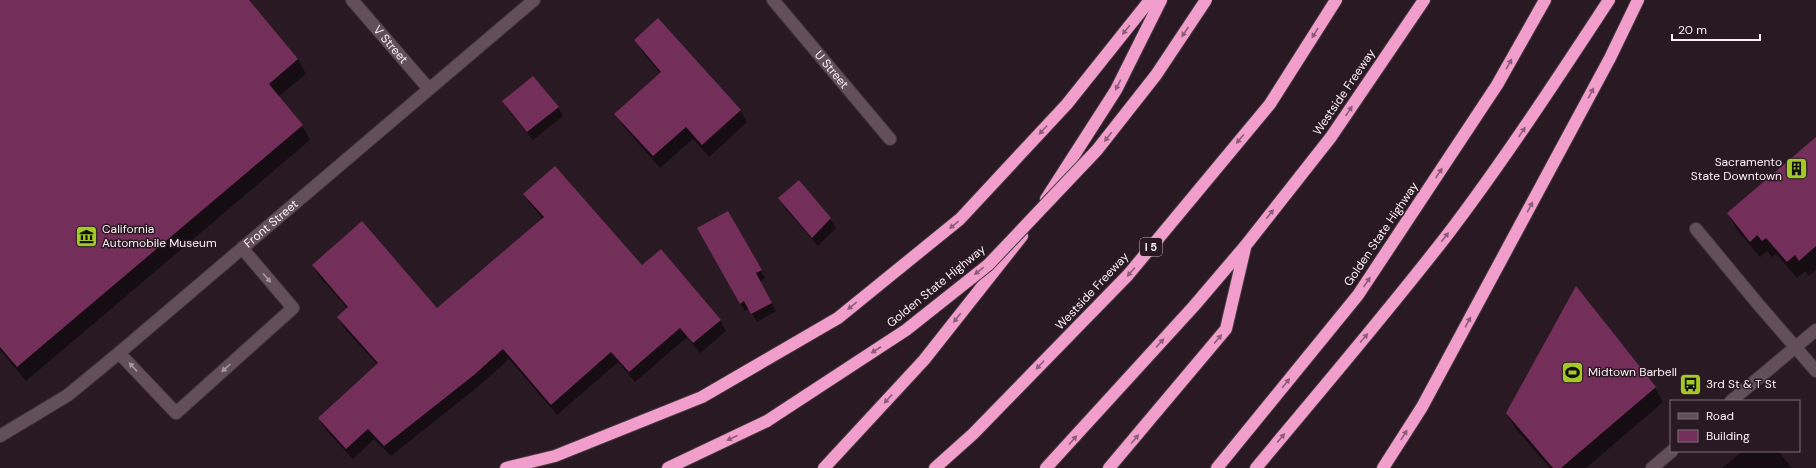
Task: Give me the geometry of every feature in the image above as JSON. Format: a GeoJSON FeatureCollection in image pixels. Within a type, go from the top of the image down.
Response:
{"type":"FeatureCollection","features":[{"type":"Feature","properties":{"kind":"highway"},"geometry":{"type":"LineString","coordinates":[[506,468],[555,456],[702,397],[838,318],[960,219],[1067,104],[1150,0]]}},
{"type":"Feature","properties":{"kind":"highway"},"geometry":{"type":"LineString","coordinates":[[824,468],[924,360],[1028,228],[1116,90],[1161,0]]}},
{"type":"Feature","properties":{"kind":"highway","name":"Golden State Highway"},"geometry":{"type":"LineString","coordinates":[[668,468],[767,422],[906,330],[988,264],[1097,150],[1156,75],[1206,0]]}},
{"type":"Feature","properties":{"kind":"highway","name":"Westside Freeway"},"geometry":{"type":"LineString","coordinates":[[935,468],[973,434],[1128,275],[1270,104],[1336,0]]}},
{"type":"Feature","properties":{"kind":"highway","name":"Westside Freeway"},"geometry":{"type":"LineString","coordinates":[[1046,468],[1194,306],[1246,245],[1331,137],[1424,0]]}},
{"type":"Feature","properties":{"kind":"highway","name":"Golden State Highway"},"geometry":{"type":"LineString","coordinates":[[1217,468],[1358,295],[1498,85],[1545,0]]}},
{"type":"Feature","properties":{"kind":"highway"},"geometry":{"type":"LineString","coordinates":[[1256,468],[1386,312],[1448,234],[1515,142],[1609,0]]}},
{"type":"Feature","properties":{"kind":"highway"},"geometry":{"type":"LineString","coordinates":[[1383,468],[1422,407],[1606,65],[1638,0]]}},
{"type":"Feature","properties":{"kind":"highway"},"geometry":{"type":"LineString","coordinates":[[1109,468],[1226,329],[1246,245]]}},
{"type":"Feature","properties":{"kind":"street","name":"V Street"},"geometry":{"type":"LineString","coordinates":[[352,0],[429,89]]}},
{"type":"Feature","properties":{"kind":"street","name":"Front Street"},"geometry":{"type":"LineString","coordinates":[[0,436],[68,394],[120,353],[534,0]]}},
{"type":"Feature","properties":{"kind":"street","name":"U Street"},"geometry":{"type":"LineString","coordinates":[[773,0],[890,140]]}},
{"type":"Feature","properties":{"kind":"street"},"geometry":{"type":"LineString","coordinates":[[1696,229],[1816,371]]}},
{"type":"Feature","properties":{"kind":"street"},"geometry":{"type":"LineString","coordinates":[[120,353],[176,413],[293,308],[242,248]]}},
{"type":"Feature","properties":{"kind":"street"},"geometry":{"type":"LineString","coordinates":[[1732,400],[1816,330]]}},
{"type":"Feature","properties":{"kind":"street"},"geometry":{"type":"LineString","coordinates":[[1652,468],[1671,452]]}},
{"type":"Feature","properties":{"kind":"building","name":"California Automobile Museum"},"geometry":{"type":"Polygon","coordinates":[[[0,0],[249,0],[298,59],[269,84],[303,125],[17,367],[0,347],[0,0]]]}},
{"type":"Feature","properties":{"kind":"building"},"geometry":{"type":"Polygon","coordinates":[[[658,18],[741,110],[702,145],[686,127],[653,156],[614,114],[661,72],[634,40],[658,18]]]}},
{"type":"Feature","properties":{"kind":"building"},"geometry":{"type":"Polygon","coordinates":[[[533,76],[559,107],[527,132],[502,101],[533,76]]]}},
{"type":"Feature","properties":{"kind":"building","name":"Sacramento State Downtown"},"geometry":{"type":"Polygon","coordinates":[[[1816,137],[1816,246],[1799,261],[1795,255],[1787,262],[1766,238],[1762,241],[1757,235],[1750,242],[1727,213],[1816,137]]]}},
{"type":"Feature","properties":{"kind":"building"},"geometry":{"type":"Polygon","coordinates":[[[555,166],[642,265],[661,249],[721,320],[693,343],[680,328],[629,372],[611,352],[551,405],[503,349],[474,375],[384,446],[368,429],[346,449],[318,418],[378,363],[337,317],[348,307],[312,265],[362,221],[437,308],[544,217],[523,194],[555,166]]]}},
{"type":"Feature","properties":{"kind":"building"},"geometry":{"type":"Polygon","coordinates":[[[799,180],[831,218],[812,238],[778,198],[799,180]]]}},
{"type":"Feature","properties":{"kind":"building"},"geometry":{"type":"Polygon","coordinates":[[[728,211],[762,270],[756,273],[772,303],[751,314],[744,301],[740,304],[697,228],[728,211]]]}},
{"type":"Feature","properties":{"kind":"building"},"geometry":{"type":"Polygon","coordinates":[[[1576,286],[1656,387],[1561,468],[1553,468],[1506,413],[1576,286]]]}},
{"type":"Feature","properties":{"kind":"place","name":"Sacramento State Downtown"},"geometry":{"type":"Point","coordinates":[1797,169]}},
{"type":"Feature","properties":{"kind":"place","name":"California Automobile Museum"},"geometry":{"type":"Point","coordinates":[86,236]}},
{"type":"Feature","properties":{"kind":"place","name":"Midtown Barbell"},"geometry":{"type":"Point","coordinates":[1572,372]}},
{"type":"Feature","properties":{"kind":"place","name":"3rd St & T St"},"geometry":{"type":"Point","coordinates":[1691,384]}}]}
